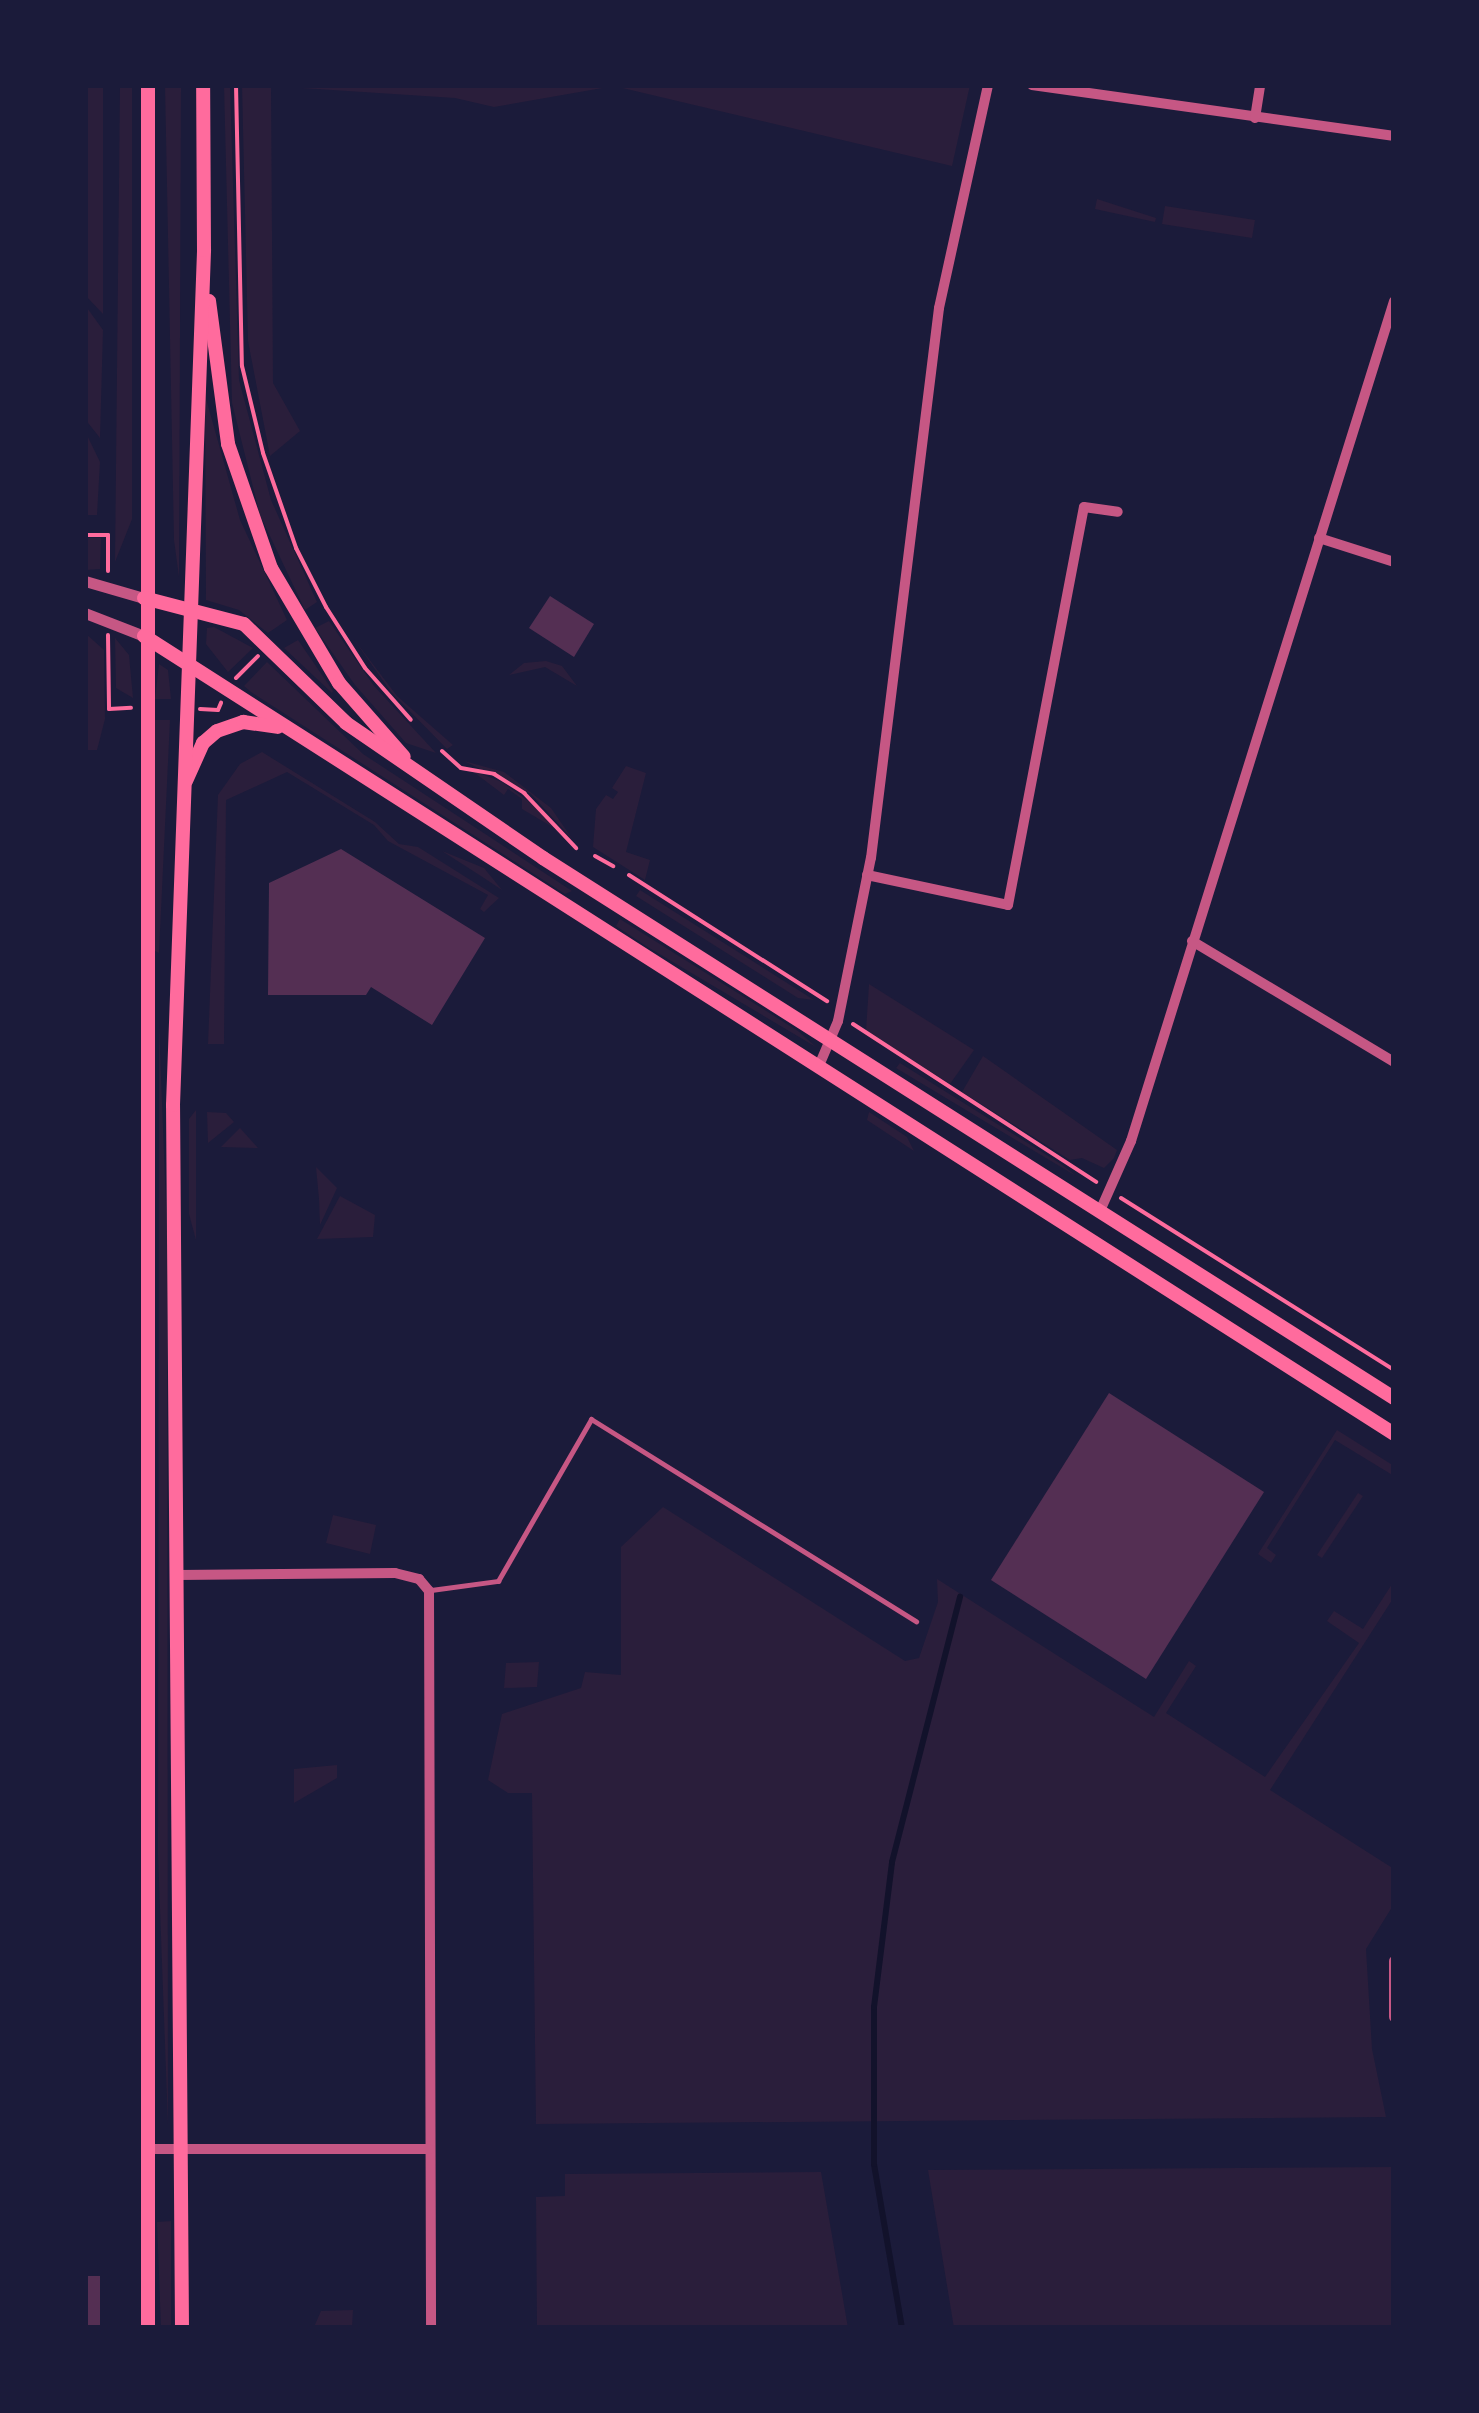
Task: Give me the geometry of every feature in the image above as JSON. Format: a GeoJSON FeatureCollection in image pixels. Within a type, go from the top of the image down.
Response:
{"type":"FeatureCollection","features":[{"type":"Feature","properties":{"kind":"main road"},"geometry":{"type":"LineString","coordinates":[[148,85],[152,254],[144,598],[148,2328]]}},
{"type":"Feature","properties":{"kind":"main road"},"geometry":{"type":"LineString","coordinates":[[182,2328],[173,1105],[204,250],[203,85]]}},
{"type":"Feature","properties":{"kind":"main road"},"geometry":{"type":"LineString","coordinates":[[204,250],[220,400],[249,514],[283,593],[320,653],[416,770]]}},
{"type":"Feature","properties":{"kind":"main road"},"geometry":{"type":"LineString","coordinates":[[144,598],[244,624],[346,723],[833,1041],[1394,1398]]}},
{"type":"Feature","properties":{"kind":"main road"},"geometry":{"type":"LineString","coordinates":[[144,636],[282,728],[1394,1434]]}},
{"type":"Feature","properties":{"kind":"main road"},"geometry":{"type":"LineString","coordinates":[[182,791],[203,743],[217,731],[243,722],[282,728]]}},
{"type":"Feature","properties":{"kind":"street"},"geometry":{"type":"LineString","coordinates":[[818,1068],[833,1041],[868,875],[939,308],[988,85]]}},
{"type":"Feature","properties":{"kind":"street"},"geometry":{"type":"LineString","coordinates":[[1032,85],[1394,136]]}},
{"type":"Feature","properties":{"kind":"street"},"geometry":{"type":"LineString","coordinates":[[1255,118],[1260,85]]}},
{"type":"Feature","properties":{"kind":"street"},"geometry":{"type":"LineString","coordinates":[[1100,1210],[1131,1141],[1394,302]]}},
{"type":"Feature","properties":{"kind":"street"},"geometry":{"type":"LineString","coordinates":[[868,875],[1008,904],[1084,507],[1118,512]]}},
{"type":"Feature","properties":{"kind":"street"},"geometry":{"type":"LineString","coordinates":[[1319,538],[1394,562]]}},
{"type":"Feature","properties":{"kind":"street"},"geometry":{"type":"LineString","coordinates":[[85,582],[144,598]]}},
{"type":"Feature","properties":{"kind":"street"},"geometry":{"type":"LineString","coordinates":[[85,613],[144,636]]}},
{"type":"Feature","properties":{"kind":"street"},"geometry":{"type":"LineString","coordinates":[[1192,941],[1394,1061]]}},
{"type":"Feature","properties":{"kind":"street"},"geometry":{"type":"LineString","coordinates":[[178,1575],[396,1573],[418,1580],[428,1591],[431,2328]]}},
{"type":"Feature","properties":{"kind":"street"},"geometry":{"type":"LineString","coordinates":[[1394,1961],[1394,2017]]}},
{"type":"Feature","properties":{"kind":"street"},"geometry":{"type":"LineString","coordinates":[[145,2149],[430,2149]]}},
{"type":"Feature","properties":{"kind":"lane"},"geometry":{"type":"LineString","coordinates":[[428,1591],[498,1581],[591,1419],[916,1621]]}},
{"type":"Feature","properties":{"kind":"path"},"geometry":{"type":"LineString","coordinates":[[236,85],[242,366],[274,492],[324,609],[365,668],[411,720]]}},
{"type":"Feature","properties":{"kind":"path"},"geometry":{"type":"LineString","coordinates":[[85,535],[108,535],[108,567]]}},
{"type":"Feature","properties":{"kind":"path"},"geometry":{"type":"LineString","coordinates":[[108,643],[109,709],[133,708]]}},
{"type":"Feature","properties":{"kind":"path"},"geometry":{"type":"LineString","coordinates":[[236,678],[261,653]]}},
{"type":"Feature","properties":{"kind":"path"},"geometry":{"type":"LineString","coordinates":[[209,710],[222,702]]}},
{"type":"Feature","properties":{"kind":"path"},"geometry":{"type":"LineString","coordinates":[[442,752],[461,768],[494,774],[524,793],[567,843],[576,848]]}},
{"type":"Feature","properties":{"kind":"path"},"geometry":{"type":"LineString","coordinates":[[595,856],[613,866]]}},
{"type":"Feature","properties":{"kind":"path"},"geometry":{"type":"LineString","coordinates":[[628,875],[822,997]]}},
{"type":"Feature","properties":{"kind":"path"},"geometry":{"type":"LineString","coordinates":[[857,1028],[1090,1178]]}},
{"type":"Feature","properties":{"kind":"path"},"geometry":{"type":"LineString","coordinates":[[1126,1201],[1394,1370]]}},
{"type":"Feature","properties":{"kind":"shaded area"},"geometry":{"type":"Polygon","coordinates":[[[85,85],[103,85],[103,314],[85,295],[85,85]]]}},
{"type":"Feature","properties":{"kind":"shaded area"},"geometry":{"type":"Polygon","coordinates":[[[120,85],[132,85],[132,519],[115,562],[120,85]]]}},
{"type":"Feature","properties":{"kind":"shaded area"},"geometry":{"type":"Polygon","coordinates":[[[165,85],[181,85],[179,577],[174,540],[165,85]]]}},
{"type":"Feature","properties":{"kind":"shaded area"},"geometry":{"type":"Polygon","coordinates":[[[224,85],[230,85],[239,380],[271,500],[317,602],[305,610],[260,515],[232,403],[224,85]]]}},
{"type":"Feature","properties":{"kind":"shaded area"},"geometry":{"type":"Polygon","coordinates":[[[242,85],[970,85],[952,166],[614,86],[494,107],[455,98],[271,86],[273,383],[300,431],[270,456],[248,341],[242,85]]]}},
{"type":"Feature","properties":{"kind":"shaded area"},"geometry":{"type":"Polygon","coordinates":[[[1097,199],[1156,218],[1155,222],[1095,209],[1097,199]]]}},
{"type":"Feature","properties":{"kind":"shaded area"},"geometry":{"type":"Polygon","coordinates":[[[1165,206],[1255,220],[1252,238],[1162,224],[1165,206]]]}},
{"type":"Feature","properties":{"kind":"shaded area"},"geometry":{"type":"Polygon","coordinates":[[[85,305],[103,330],[100,438],[85,419],[85,305]]]}},
{"type":"Feature","properties":{"kind":"shaded area"},"geometry":{"type":"Polygon","coordinates":[[[205,395],[240,520],[287,620],[268,633],[239,610],[206,600],[205,395]]]}},
{"type":"Feature","properties":{"kind":"shaded area"},"geometry":{"type":"Polygon","coordinates":[[[85,431],[100,462],[97,515],[85,515],[85,431]]]}},
{"type":"Feature","properties":{"kind":"shaded area"},"geometry":{"type":"Polygon","coordinates":[[[85,538],[101,538],[100,569],[85,570],[85,538]]]}},
{"type":"Feature","properties":{"kind":"shaded area"},"geometry":{"type":"Polygon","coordinates":[[[329,621],[374,686],[436,753],[406,743],[355,685],[315,628],[329,621]]]}},
{"type":"Feature","properties":{"kind":"shaded area"},"geometry":{"type":"Polygon","coordinates":[[[214,627],[253,648],[228,672],[206,644],[207,628],[214,627]]]}},
{"type":"Feature","properties":{"kind":"shaded area"},"geometry":{"type":"Polygon","coordinates":[[[85,633],[104,650],[105,719],[97,750],[85,750],[85,633]]]}},
{"type":"Feature","properties":{"kind":"shaded area"},"geometry":{"type":"Polygon","coordinates":[[[115,638],[129,655],[133,698],[116,688],[115,638]]]}},
{"type":"Feature","properties":{"kind":"shaded area"},"geometry":{"type":"Polygon","coordinates":[[[353,638],[397,696],[453,745],[447,749],[391,692],[353,638]]]}},
{"type":"Feature","properties":{"kind":"shaded area"},"geometry":{"type":"Polygon","coordinates":[[[298,640],[333,691],[332,693],[284,648],[298,640]]]}},
{"type":"Feature","properties":{"kind":"shaded area"},"geometry":{"type":"Polygon","coordinates":[[[546,661],[562,666],[577,686],[545,667],[509,675],[524,663],[546,661]]]}},
{"type":"Feature","properties":{"kind":"shaded area"},"geometry":{"type":"Polygon","coordinates":[[[267,662],[363,754],[572,891],[565,894],[251,692],[244,686],[267,662]]]}},
{"type":"Feature","properties":{"kind":"shaded area"},"geometry":{"type":"Polygon","coordinates":[[[159,664],[168,670],[171,699],[155,699],[159,664]]]}},
{"type":"Feature","properties":{"kind":"shaded area"},"geometry":{"type":"Polygon","coordinates":[[[155,720],[170,720],[159,953],[155,951],[155,720]]]}},
{"type":"Feature","properties":{"kind":"shaded area"},"geometry":{"type":"Polygon","coordinates":[[[262,752],[375,822],[399,844],[418,847],[499,898],[484,912],[480,909],[488,895],[388,841],[374,825],[287,772],[226,800],[224,1044],[208,1044],[218,795],[240,764],[262,752]]]}},
{"type":"Feature","properties":{"kind":"shaded area"},"geometry":{"type":"Polygon","coordinates":[[[464,761],[504,772],[551,808],[573,840],[531,794],[464,761]]]}},
{"type":"Feature","properties":{"kind":"shaded area"},"geometry":{"type":"Polygon","coordinates":[[[626,766],[646,773],[626,852],[650,860],[645,880],[593,847],[596,809],[606,795],[613,799],[618,792],[612,788],[626,766]]]}},
{"type":"Feature","properties":{"kind":"shaded area"},"geometry":{"type":"Polygon","coordinates":[[[471,770],[502,782],[535,806],[556,829],[522,809],[522,799],[508,789],[504,795],[471,770]]]}},
{"type":"Feature","properties":{"kind":"shaded area"},"geometry":{"type":"Polygon","coordinates":[[[442,851],[484,868],[502,890],[484,878],[442,851]]]}},
{"type":"Feature","properties":{"kind":"shaded area"},"geometry":{"type":"Polygon","coordinates":[[[640,890],[814,1000],[798,998],[636,896],[640,890]]]}},
{"type":"Feature","properties":{"kind":"shaded area"},"geometry":{"type":"Polygon","coordinates":[[[620,919],[798,1031],[816,1047],[646,946],[616,926],[620,919]]]}},
{"type":"Feature","properties":{"kind":"shaded area"},"geometry":{"type":"Polygon","coordinates":[[[869,984],[974,1050],[950,1084],[866,1031],[869,984]]]}},
{"type":"Feature","properties":{"kind":"shaded area"},"geometry":{"type":"Polygon","coordinates":[[[159,1024],[167,1232],[168,2125],[158,1855],[159,1024]]]}},
{"type":"Feature","properties":{"kind":"shaded area"},"geometry":{"type":"Polygon","coordinates":[[[983,1056],[1117,1150],[1114,1158],[1104,1168],[1082,1158],[1070,1160],[962,1092],[983,1056]]]}},
{"type":"Feature","properties":{"kind":"shaded area"},"geometry":{"type":"Polygon","coordinates":[[[900,1063],[1061,1164],[1076,1176],[896,1068],[900,1063]]]}},
{"type":"Feature","properties":{"kind":"shaded area"},"geometry":{"type":"Polygon","coordinates":[[[196,1110],[196,1240],[189,1214],[189,1119],[196,1110]]]}},
{"type":"Feature","properties":{"kind":"shaded area"},"geometry":{"type":"Polygon","coordinates":[[[207,1112],[226,1113],[234,1122],[208,1143],[207,1112]]]}},
{"type":"Feature","properties":{"kind":"shaded area"},"geometry":{"type":"Polygon","coordinates":[[[869,1112],[907,1137],[914,1151],[867,1120],[869,1112]]]}},
{"type":"Feature","properties":{"kind":"shaded area"},"geometry":{"type":"Polygon","coordinates":[[[240,1128],[258,1148],[221,1147],[240,1128]]]}},
{"type":"Feature","properties":{"kind":"shaded area"},"geometry":{"type":"Polygon","coordinates":[[[316,1167],[337,1188],[320,1225],[319,1199],[316,1167]]]}},
{"type":"Feature","properties":{"kind":"shaded area"},"geometry":{"type":"Polygon","coordinates":[[[340,1196],[375,1215],[373,1237],[317,1239],[340,1196]]]}},
{"type":"Feature","properties":{"kind":"shaded area"},"geometry":{"type":"Polygon","coordinates":[[[1337,1430],[1394,1466],[1394,1476],[1335,1440],[1267,1548],[1276,1555],[1271,1563],[1258,1554],[1337,1430]]]}},
{"type":"Feature","properties":{"kind":"shaded area"},"geometry":{"type":"Polygon","coordinates":[[[1358,1493],[1363,1496],[1322,1558],[1317,1555],[1358,1493]]]}},
{"type":"Feature","properties":{"kind":"shaded area"},"geometry":{"type":"Polygon","coordinates":[[[663,1507],[905,1661],[919,1658],[938,1602],[937,1579],[1154,1717],[1189,1661],[1196,1666],[1166,1713],[1265,1777],[1359,1643],[1327,1621],[1334,1611],[1363,1629],[1394,1581],[1394,1597],[1270,1790],[1394,1869],[1394,1904],[1366,1949],[1372,2049],[1386,2117],[536,2124],[532,1793],[508,1793],[488,1780],[502,1714],[581,1688],[585,1672],[621,1675],[621,1547],[663,1507]]]}},
{"type":"Feature","properties":{"kind":"shaded area"},"geometry":{"type":"Polygon","coordinates":[[[333,1515],[376,1525],[370,1554],[326,1543],[333,1515]]]}},
{"type":"Feature","properties":{"kind":"shaded area"},"geometry":{"type":"Polygon","coordinates":[[[539,1662],[537,1687],[504,1688],[506,1663],[539,1662]]]}},
{"type":"Feature","properties":{"kind":"shaded area"},"geometry":{"type":"Polygon","coordinates":[[[337,1765],[337,1778],[294,1803],[294,1769],[337,1765]]]}},
{"type":"Feature","properties":{"kind":"shaded area"},"geometry":{"type":"Polygon","coordinates":[[[1394,2167],[1394,2328],[954,2328],[928,2170],[1394,2167]]]}},
{"type":"Feature","properties":{"kind":"shaded area"},"geometry":{"type":"Polygon","coordinates":[[[821,2172],[848,2328],[537,2328],[536,2197],[565,2196],[565,2174],[821,2172]]]}},
{"type":"Feature","properties":{"kind":"shaded area"},"geometry":{"type":"Polygon","coordinates":[[[171,2221],[171,2328],[161,2328],[157,2222],[171,2221]]]}},
{"type":"Feature","properties":{"kind":"shaded area"},"geometry":{"type":"Polygon","coordinates":[[[353,2310],[352,2328],[306,2328],[314,2327],[321,2311],[353,2310]]]}},
{"type":"Feature","properties":{"kind":"building"},"geometry":{"type":"Polygon","coordinates":[[[550,596],[594,624],[574,657],[529,628],[550,596]]]}},
{"type":"Feature","properties":{"kind":"building"},"geometry":{"type":"Polygon","coordinates":[[[341,849],[485,938],[432,1025],[371,987],[366,995],[268,995],[269,883],[341,849]]]}},
{"type":"Feature","properties":{"kind":"building"},"geometry":{"type":"Polygon","coordinates":[[[1109,1393],[1264,1492],[1146,1679],[991,1580],[1109,1393]]]}},
{"type":"Feature","properties":{"kind":"building"},"geometry":{"type":"Polygon","coordinates":[[[85,2276],[100,2276],[100,2328],[85,2328],[85,2276]]]}},
{"type":"Feature","properties":{"kind":"waterway"},"geometry":{"type":"LineString","coordinates":[[902,2328],[874,2164],[874,2007],[892,1862],[960,1597]]}}]}
